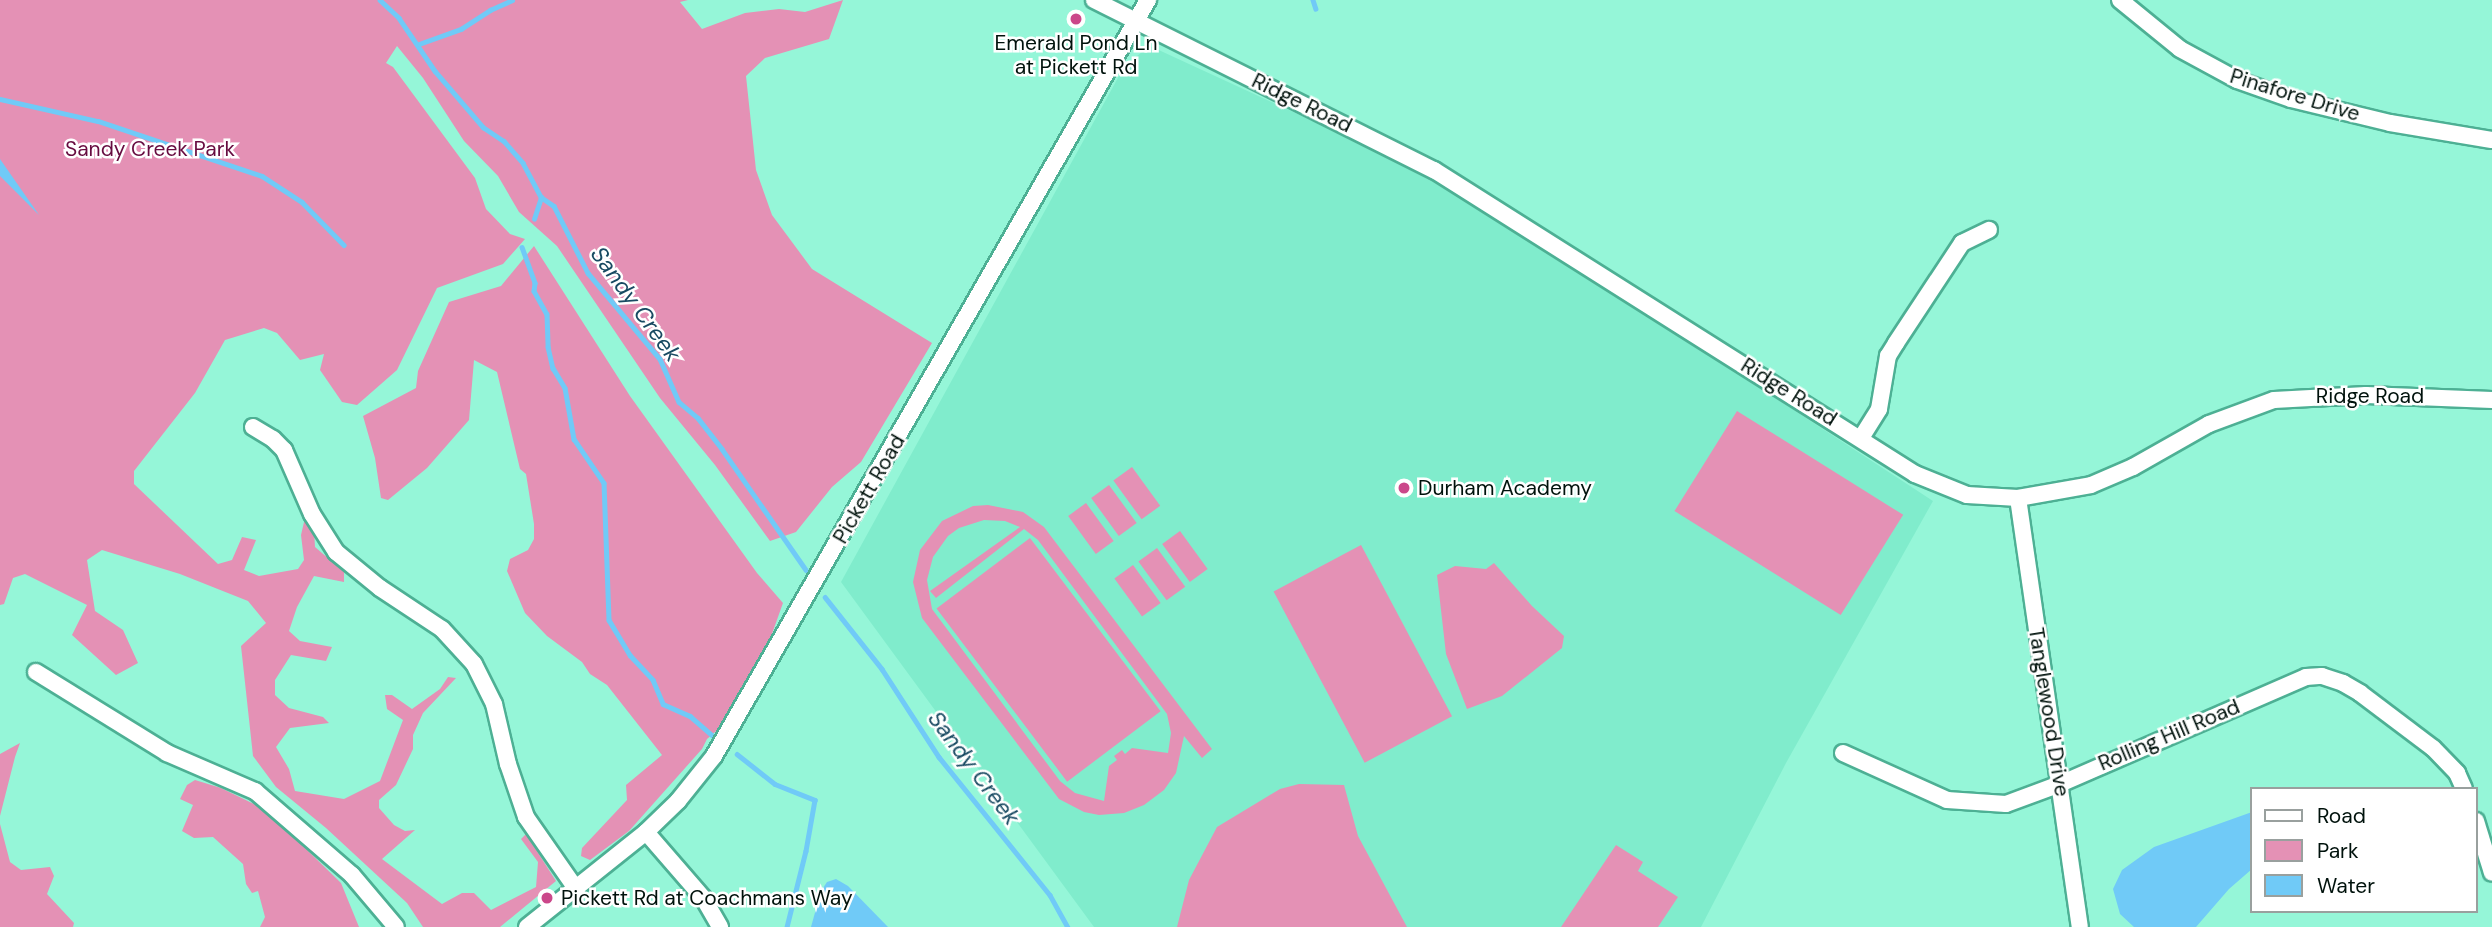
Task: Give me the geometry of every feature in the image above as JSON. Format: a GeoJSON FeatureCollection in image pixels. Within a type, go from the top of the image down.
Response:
{"type":"FeatureCollection","features":[{"type":"Feature","properties":{"kind":"street","name":"Ridge Road"},"geometry":{"type":"LineString","coordinates":[[1094,0],[1434,170],[1916,474],[1951,490],[1980,497],[2018,498],[2091,485],[2133,467],[2209,424],[2274,400],[2352,395],[2492,400]]}},
{"type":"Feature","properties":{"kind":"street","name":"Pickett Road"},"geometry":{"type":"LineString","coordinates":[[527,927],[577,890],[646,832],[692,784],[726,737],[1148,0]]}},
{"type":"Feature","properties":{"kind":"street","name":"Pinafore Drive"},"geometry":{"type":"LineString","coordinates":[[2120,0],[2180,49],[2236,80],[2291,99],[2379,121],[2458,137],[2492,140]]}},
{"type":"Feature","properties":{"kind":"street"},"geometry":{"type":"LineString","coordinates":[[1861,438],[1879,409],[1888,356],[1962,243],[1989,230]]}},
{"type":"Feature","properties":{"kind":"street"},"geometry":{"type":"LineString","coordinates":[[253,427],[284,450],[312,514],[336,552],[380,588],[442,629],[474,664],[494,704],[508,764],[526,817],[552,859],[577,890]]}},
{"type":"Feature","properties":{"kind":"street","name":"Tanglewood Drive"},"geometry":{"type":"LineString","coordinates":[[2018,498],[2081,927]]}},
{"type":"Feature","properties":{"kind":"street"},"geometry":{"type":"LineString","coordinates":[[36,671],[167,753],[255,791],[352,875],[396,927]]}},
{"type":"Feature","properties":{"kind":"street","name":"Rolling Hill Road"},"geometry":{"type":"LineString","coordinates":[[1843,753],[1922,789],[1965,803],[2006,804],[2060,784],[2306,677],[2322,676],[2343,683],[2360,693],[2433,748],[2457,773],[2463,787]]}},
{"type":"Feature","properties":{"kind":"street"},"geometry":{"type":"LineString","coordinates":[[2478,828],[2492,873]]}},
{"type":"Feature","properties":{"kind":"street"},"geometry":{"type":"LineString","coordinates":[[646,832],[704,899],[720,927]]}},
{"type":"Feature","properties":{"kind":"shaded area","name":"Durham Academy"},"geometry":{"type":"Polygon","coordinates":[[[1150,46],[1408,165],[1535,241],[1933,501],[1786,763],[1701,927],[1094,927],[841,582],[1125,65],[1150,46]]]}},
{"type":"Feature","properties":{"kind":"green space","name":"Sandy Creek Park"},"geometry":{"type":"Polygon","coordinates":[[[0,0],[688,0],[680,2],[702,29],[745,13],[779,9],[805,12],[843,0],[829,39],[765,58],[746,76],[756,170],[772,215],[812,269],[932,343],[861,462],[832,487],[796,532],[770,541],[715,465],[660,398],[557,246],[519,212],[498,176],[464,141],[423,78],[397,46],[386,63],[393,67],[475,178],[486,209],[510,234],[525,239],[503,264],[437,288],[397,370],[357,405],[342,402],[320,370],[324,354],[300,360],[277,333],[264,328],[225,340],[195,393],[134,471],[134,484],[218,564],[232,560],[242,537],[256,540],[244,570],[259,576],[298,569],[304,560],[301,535],[305,518],[314,530],[315,547],[344,572],[344,582],[314,576],[297,607],[289,631],[300,641],[332,647],[326,661],[291,655],[275,680],[275,695],[289,708],[323,717],[329,723],[290,728],[276,747],[289,769],[295,791],[344,799],[380,781],[403,720],[387,709],[385,695],[392,695],[412,709],[440,689],[448,677],[456,678],[423,713],[413,735],[413,749],[396,785],[379,800],[379,808],[394,825],[405,831],[415,830],[382,859],[442,904],[462,893],[474,893],[491,910],[536,887],[538,862],[521,839],[526,834],[556,881],[500,927],[423,927],[407,903],[326,828],[276,787],[253,756],[241,646],[266,623],[248,601],[180,574],[102,550],[87,560],[95,611],[123,630],[138,663],[116,675],[72,635],[87,605],[25,574],[13,578],[4,604],[0,605],[0,0]]]}},
{"type":"Feature","properties":{"kind":"green space"},"geometry":{"type":"Polygon","coordinates":[[[534,246],[630,396],[757,573],[783,603],[768,645],[721,727],[707,739],[702,749],[629,831],[590,860],[581,856],[582,848],[627,800],[626,785],[662,755],[607,685],[590,674],[582,662],[547,636],[525,613],[507,571],[510,559],[528,550],[534,539],[534,524],[526,474],[520,469],[497,372],[474,360],[469,420],[427,468],[388,500],[381,498],[375,458],[363,416],[416,388],[418,371],[449,302],[501,286],[534,246]]]}},
{"type":"Feature","properties":{"kind":"green space"},"geometry":{"type":"Polygon","coordinates":[[[1737,411],[1903,515],[1841,615],[1674,511],[1737,411]]]}},
{"type":"Feature","properties":{"kind":"green space"},"geometry":{"type":"Polygon","coordinates":[[[1132,467],[1160,506],[1142,519],[1113,481],[1132,467]]]}},
{"type":"Feature","properties":{"kind":"green space"},"geometry":{"type":"Polygon","coordinates":[[[1109,485],[1137,523],[1119,536],[1091,498],[1109,485]]]}},
{"type":"Feature","properties":{"kind":"green space"},"geometry":{"type":"Polygon","coordinates":[[[1086,503],[1114,541],[1096,554],[1068,516],[1086,503]]]}},
{"type":"Feature","properties":{"kind":"green space"},"geometry":{"type":"Polygon","coordinates":[[[988,505],[1023,512],[1044,527],[1212,749],[1202,758],[1184,736],[1176,773],[1164,790],[1144,805],[1124,813],[1099,815],[1084,812],[1059,799],[922,618],[913,582],[920,550],[942,521],[973,506],[988,505]],[[984,520],[959,528],[948,536],[933,557],[927,580],[932,609],[1060,781],[1075,793],[1104,801],[1109,766],[1117,760],[1114,756],[1122,750],[1125,754],[1132,748],[1168,753],[1171,733],[1167,714],[1038,540],[1024,529],[936,598],[930,591],[1020,527],[1005,521],[984,520]]]}},
{"type":"Feature","properties":{"kind":"green space"},"geometry":{"type":"Polygon","coordinates":[[[1180,531],[1208,569],[1190,582],[1162,544],[1180,531]]]}},
{"type":"Feature","properties":{"kind":"green space"},"geometry":{"type":"Polygon","coordinates":[[[1030,538],[1161,711],[1067,782],[937,608],[1030,538]]]}},
{"type":"Feature","properties":{"kind":"green space"},"geometry":{"type":"Polygon","coordinates":[[[1361,545],[1452,716],[1365,763],[1274,591],[1361,545]]]}},
{"type":"Feature","properties":{"kind":"green space"},"geometry":{"type":"Polygon","coordinates":[[[1157,548],[1185,587],[1167,600],[1138,562],[1157,548]]]}},
{"type":"Feature","properties":{"kind":"green space"},"geometry":{"type":"Polygon","coordinates":[[[1494,563],[1532,606],[1564,636],[1562,648],[1502,696],[1467,709],[1446,654],[1437,575],[1455,566],[1486,569],[1494,563]]]}},
{"type":"Feature","properties":{"kind":"green space"},"geometry":{"type":"Polygon","coordinates":[[[1133,565],[1161,603],[1142,617],[1114,579],[1133,565]]]}},
{"type":"Feature","properties":{"kind":"green space"},"geometry":{"type":"Polygon","coordinates":[[[20,743],[15,757],[0,816],[0,754],[20,743]]]}},
{"type":"Feature","properties":{"kind":"green space"},"geometry":{"type":"Polygon","coordinates":[[[195,780],[221,788],[266,810],[341,883],[359,927],[260,927],[265,917],[258,891],[252,893],[246,884],[243,864],[213,837],[194,838],[182,831],[193,805],[180,799],[187,785],[195,780]]]}},
{"type":"Feature","properties":{"kind":"green space"},"geometry":{"type":"Polygon","coordinates":[[[1299,784],[1344,785],[1358,836],[1407,927],[1177,927],[1189,880],[1217,827],[1280,789],[1299,784]]]}},
{"type":"Feature","properties":{"kind":"green space"},"geometry":{"type":"Polygon","coordinates":[[[0,824],[10,862],[21,870],[50,867],[54,876],[47,894],[74,923],[73,927],[0,927],[0,824]]]}},
{"type":"Feature","properties":{"kind":"green space"},"geometry":{"type":"Polygon","coordinates":[[[1616,845],[1643,862],[1638,871],[1678,897],[1658,927],[1561,927],[1616,845]]]}},
{"type":"Feature","properties":{"kind":"water"},"geometry":{"type":"Polygon","coordinates":[[[0,159],[39,215],[0,176],[0,159]]]}},
{"type":"Feature","properties":{"kind":"water"},"geometry":{"type":"Polygon","coordinates":[[[2250,813],[2250,871],[2229,889],[2196,927],[2134,927],[2120,914],[2113,889],[2122,870],[2154,847],[2250,813]]]}},
{"type":"Feature","properties":{"kind":"water"},"geometry":{"type":"Polygon","coordinates":[[[836,879],[848,886],[888,927],[811,927],[821,891],[827,882],[836,879]]]}},
{"type":"Feature","properties":{"kind":"waterway","name":"Sandy Creek"},"geometry":{"type":"LineString","coordinates":[[380,0],[399,18],[435,71],[483,127],[504,141],[523,163],[541,197],[554,206],[588,273],[660,359],[679,402],[698,418],[722,449],[806,570]]}},
{"type":"Feature","properties":{"kind":"waterway"},"geometry":{"type":"LineString","coordinates":[[419,44],[461,29],[490,10],[512,0]]}},
{"type":"Feature","properties":{"kind":"waterway"},"geometry":{"type":"LineString","coordinates":[[1313,0],[1316,9]]}},
{"type":"Feature","properties":{"kind":"waterway"},"geometry":{"type":"LineString","coordinates":[[0,99],[98,121],[262,176],[302,202],[344,245]]}},
{"type":"Feature","properties":{"kind":"waterway"},"geometry":{"type":"LineString","coordinates":[[534,219],[541,197]]}},
{"type":"Feature","properties":{"kind":"waterway"},"geometry":{"type":"LineString","coordinates":[[522,247],[535,283],[534,291],[547,314],[548,347],[553,368],[565,388],[574,439],[604,483],[609,620],[630,655],[653,680],[663,704],[690,716],[713,736]]}},
{"type":"Feature","properties":{"kind":"waterway","name":"Sandy Creek"},"geometry":{"type":"LineString","coordinates":[[825,597],[882,669],[939,757],[1050,895],[1068,927]]}},
{"type":"Feature","properties":{"kind":"waterway"},"geometry":{"type":"LineString","coordinates":[[737,754],[775,784],[815,800],[806,851],[787,927]]}},
{"type":"Feature","properties":{"kind":"place","name":"Emerald Pond Ln at Pickett Rd"},"geometry":{"type":"Point","coordinates":[1076,19]}},
{"type":"Feature","properties":{"kind":"place","name":"Durham Academy"},"geometry":{"type":"Point","coordinates":[1404,488]}},
{"type":"Feature","properties":{"kind":"place","name":"Pickett Rd at Coachmans Way"},"geometry":{"type":"Point","coordinates":[547,898]}}]}
